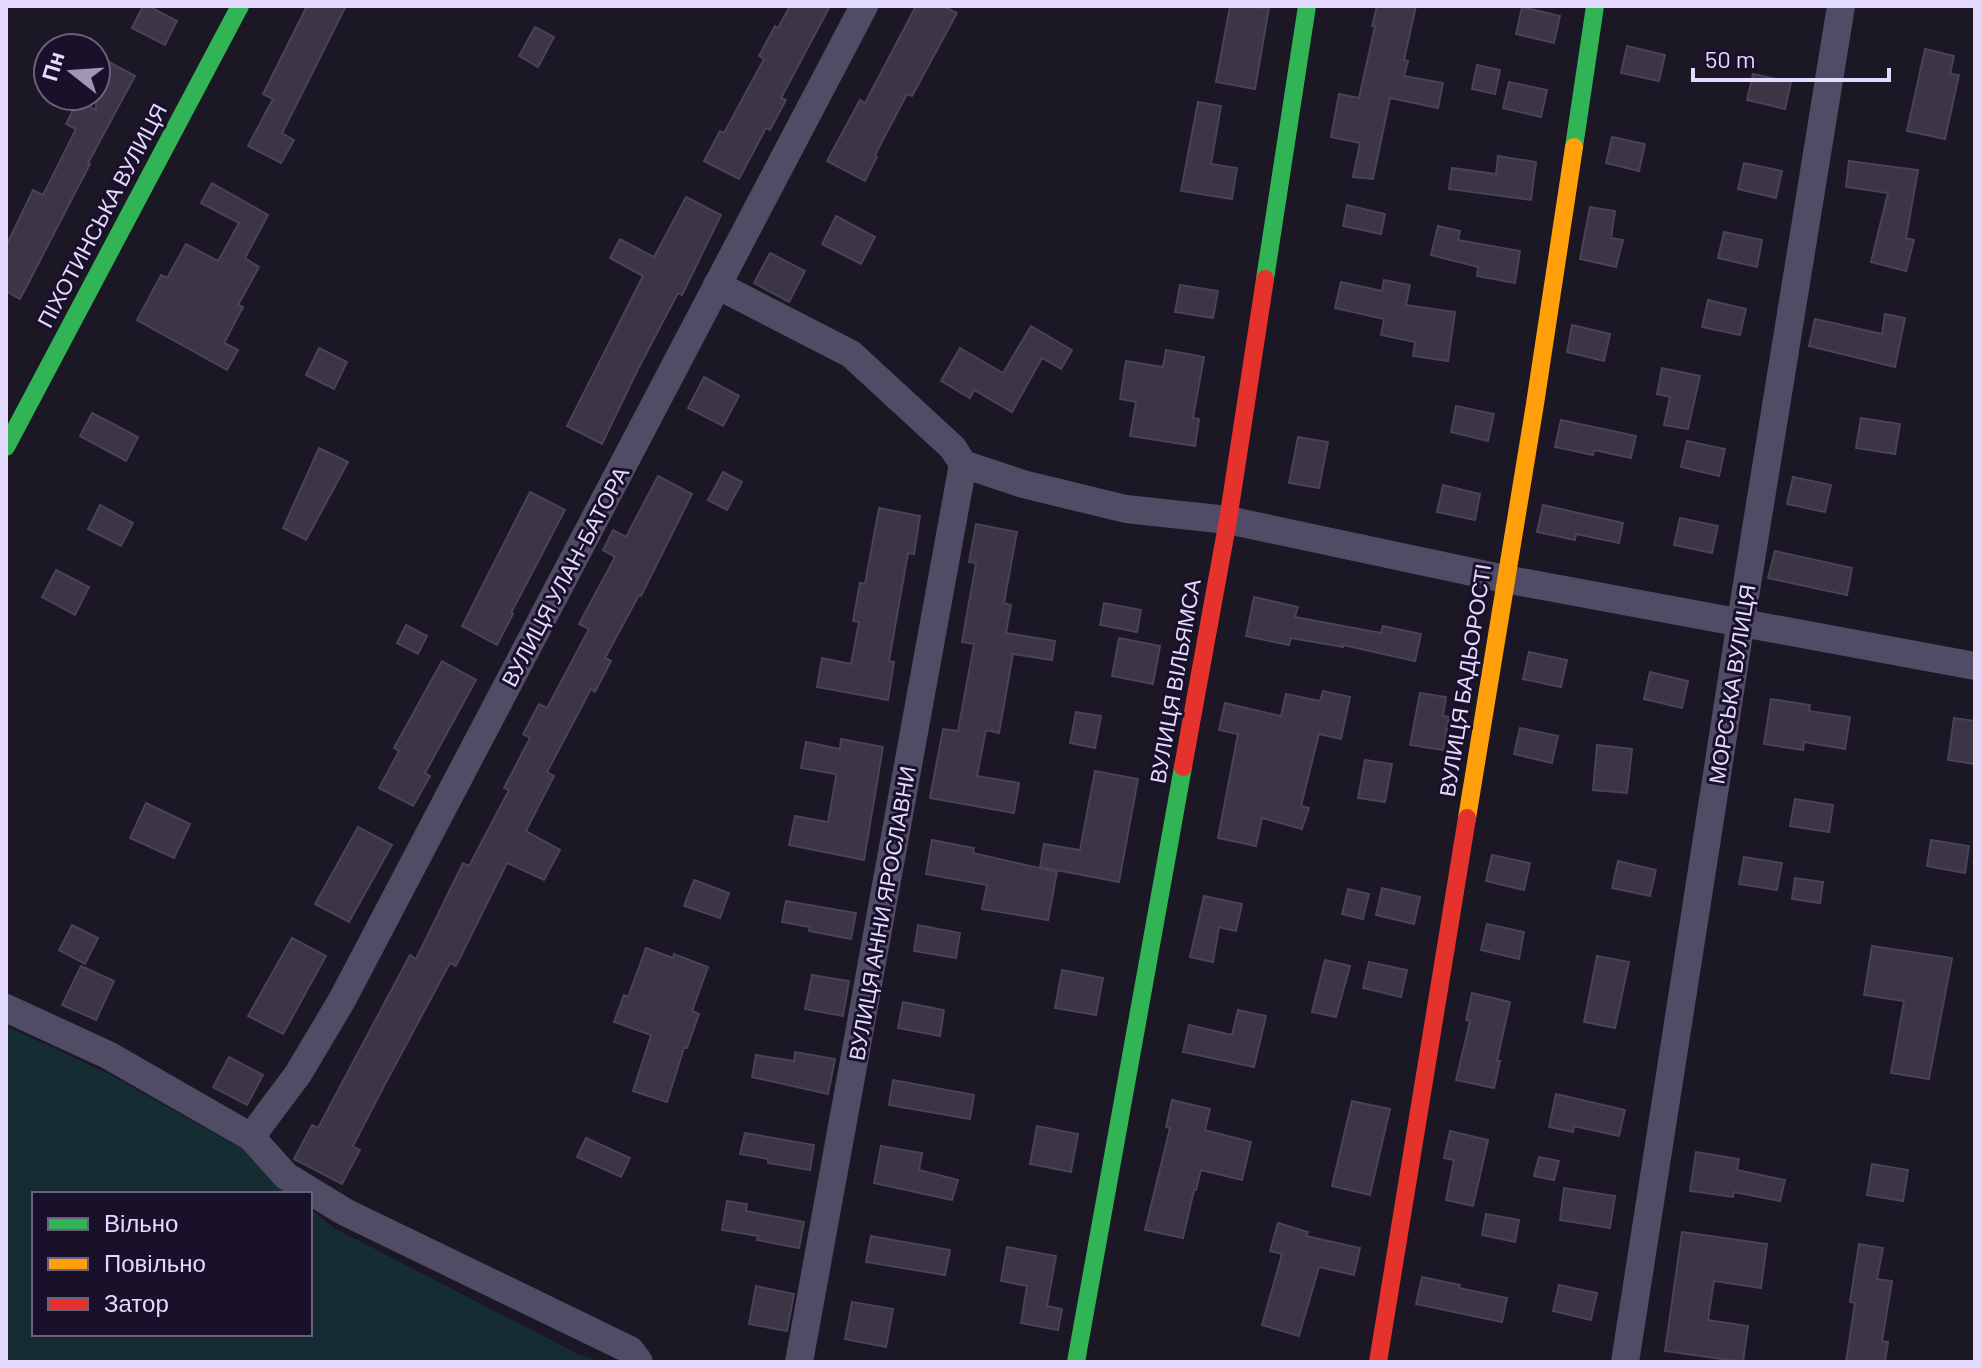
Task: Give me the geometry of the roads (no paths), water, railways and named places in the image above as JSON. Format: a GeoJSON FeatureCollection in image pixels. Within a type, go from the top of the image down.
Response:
{"type":"FeatureCollection","features":[{"type":"Feature","properties":{"kind":"street","name":"ПІХОТИНСЬКА ВУЛИЦЯ"},"geometry":{"type":"LineString","coordinates":[[6,447],[240,6]]}},
{"type":"Feature","properties":{"kind":"street","name":"ВУЛИЦЯ УЛАН-БАТОРА"},"geometry":{"type":"LineString","coordinates":[[251,1137],[298,1074],[342,1000],[864,6]]}},
{"type":"Feature","properties":{"kind":"street","name":"ВУЛИЦЯ ВІЛЬЯМСА"},"geometry":{"type":"LineString","coordinates":[[1076,1362],[1228,520],[1307,6]]}},
{"type":"Feature","properties":{"kind":"street","name":"ВУЛИЦЯ БАДЬОРОСТІ"},"geometry":{"type":"LineString","coordinates":[[1378,1362],[1535,404],[1595,6]]}},
{"type":"Feature","properties":{"kind":"street","name":"МОРСЬКА ВУЛИЦЯ"},"geometry":{"type":"LineString","coordinates":[[1625,1362],[1841,6]]}},
{"type":"Feature","properties":{"kind":"street"},"geometry":{"type":"LineString","coordinates":[[717,285],[851,354],[953,448],[963,464],[1023,484],[1126,509],[1228,520],[1505,579],[1975,666]]}},
{"type":"Feature","properties":{"kind":"street","name":"ВУЛИЦЯ АННИ ЯРОСЛАВНИ"},"geometry":{"type":"LineString","coordinates":[[799,1362],[963,464]]}},
{"type":"Feature","properties":{"kind":"street"},"geometry":{"type":"LineString","coordinates":[[6,1008],[108,1055],[251,1137],[286,1176],[345,1212],[630,1350],[639,1362]]}}]}
